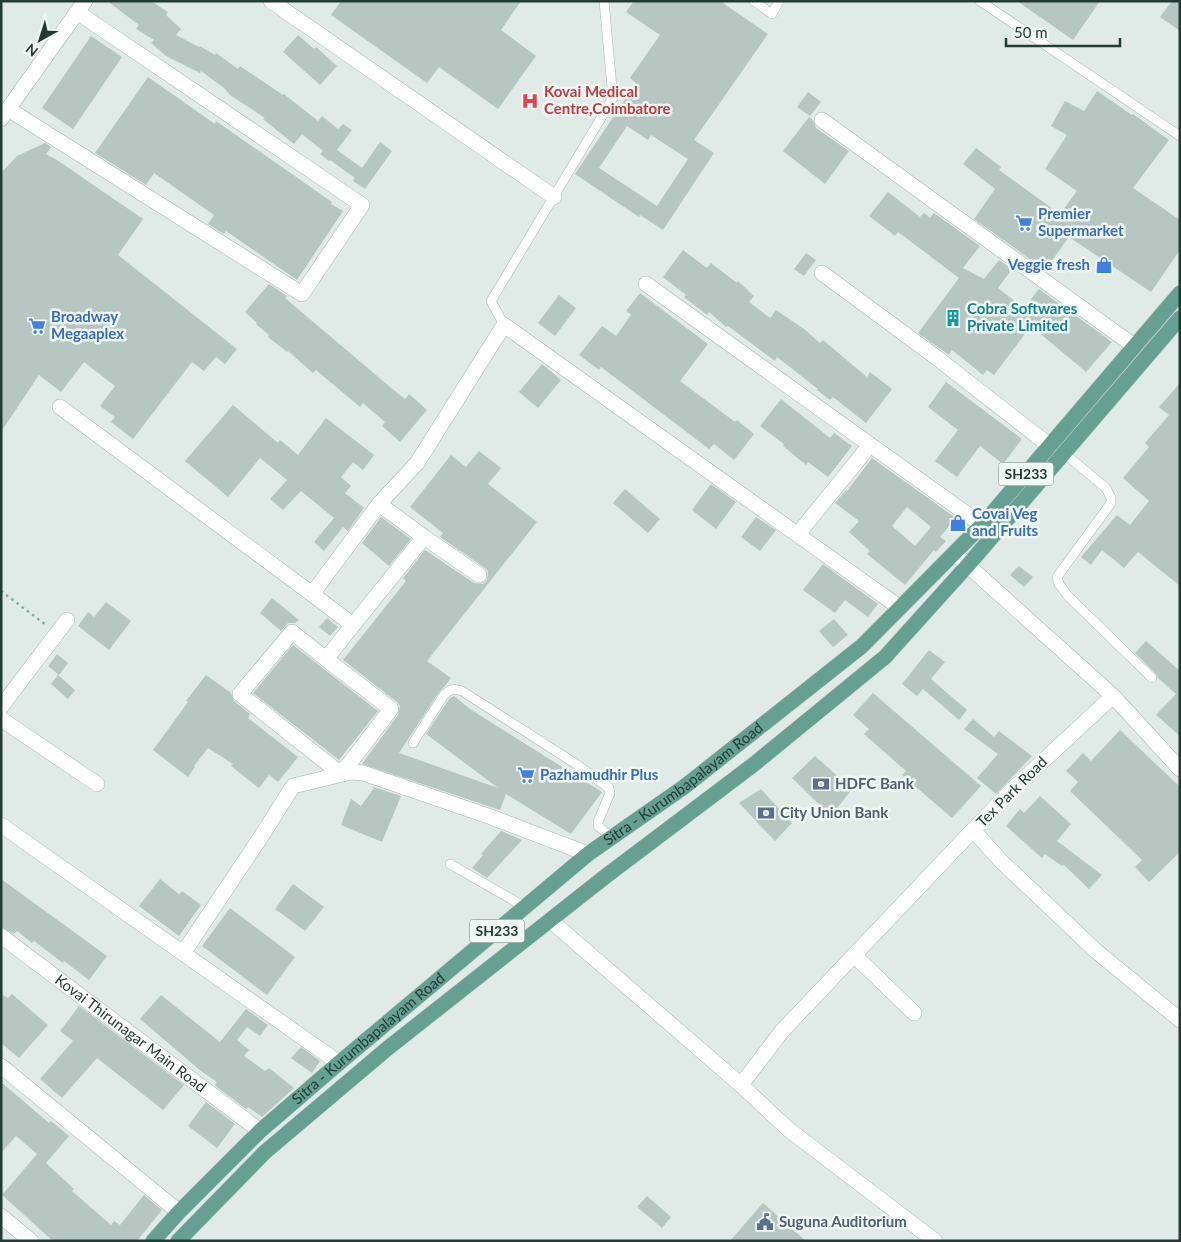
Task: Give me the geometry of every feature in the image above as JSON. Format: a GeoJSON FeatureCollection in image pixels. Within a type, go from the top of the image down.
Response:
{"type":"FeatureCollection","features":[{"type":"Feature","properties":{"kind":"main road","name":"Sitra - Kurumbapalayam Road"},"geometry":{"type":"LineString","coordinates":[[153,1241],[179,1212],[260,1132],[524,907],[588,854],[684,787],[862,646],[982,525],[1180,292]]}},
{"type":"Feature","properties":{"kind":"main road","name":"SH233"},"geometry":{"type":"LineString","coordinates":[[968,565],[1180,318]]}},
{"type":"Feature","properties":{"kind":"main road"},"geometry":{"type":"LineString","coordinates":[[178,1241],[271,1146],[388,1048],[606,876],[753,765],[885,657],[968,565]]}},
{"type":"Feature","properties":{"kind":"street"},"geometry":{"type":"LineString","coordinates":[[271,1],[554,197]]}},
{"type":"Feature","properties":{"kind":"street"},"geometry":{"type":"LineString","coordinates":[[81,7],[362,205],[302,294],[5,114],[81,7]]}},
{"type":"Feature","properties":{"kind":"street"},"geometry":{"type":"LineString","coordinates":[[822,120],[1134,346]]}},
{"type":"Feature","properties":{"kind":"street"},"geometry":{"type":"LineString","coordinates":[[822,273],[937,358],[1050,446]]}},
{"type":"Feature","properties":{"kind":"street"},"geometry":{"type":"LineString","coordinates":[[646,284],[982,525]]}},
{"type":"Feature","properties":{"kind":"street"},"geometry":{"type":"LineString","coordinates":[[312,594],[379,504],[417,463],[504,325],[900,607]]}},
{"type":"Feature","properties":{"kind":"street"},"geometry":{"type":"LineString","coordinates":[[60,407],[353,625]]}},
{"type":"Feature","properties":{"kind":"street"},"geometry":{"type":"LineString","coordinates":[[798,534],[870,445]]}},
{"type":"Feature","properties":{"kind":"street"},"geometry":{"type":"LineString","coordinates":[[379,504],[479,575]]}},
{"type":"Feature","properties":{"kind":"street"},"geometry":{"type":"LineString","coordinates":[[326,659],[424,537]]}},
{"type":"Feature","properties":{"kind":"street"},"geometry":{"type":"LineString","coordinates":[[954,553],[1113,696],[1180,770]]}},
{"type":"Feature","properties":{"kind":"street"},"geometry":{"type":"LineString","coordinates":[[1,707],[67,620]]}},
{"type":"Feature","properties":{"kind":"street"},"geometry":{"type":"LineString","coordinates":[[292,632],[326,659],[390,709],[349,764],[340,772],[337,772],[240,694],[292,632]]}},
{"type":"Feature","properties":{"kind":"street","name":"Tex Park Road"},"geometry":{"type":"LineString","coordinates":[[1113,696],[1015,787],[973,830],[1002,862],[1096,951],[1180,1020]]}},
{"type":"Feature","properties":{"kind":"street"},"geometry":{"type":"LineString","coordinates":[[1,719],[97,784]]}},
{"type":"Feature","properties":{"kind":"street"},"geometry":{"type":"LineString","coordinates":[[183,953],[293,786],[352,772],[363,773],[491,817],[588,854]]}},
{"type":"Feature","properties":{"kind":"street"},"geometry":{"type":"LineString","coordinates":[[1,825],[339,1063]]}},
{"type":"Feature","properties":{"kind":"street"},"geometry":{"type":"LineString","coordinates":[[741,1085],[782,1031],[973,830]]}},
{"type":"Feature","properties":{"kind":"street"},"geometry":{"type":"LineString","coordinates":[[550,920],[741,1085],[788,1129],[935,1241]]}},
{"type":"Feature","properties":{"kind":"street","name":"Kovai Thirunagar Main Road"},"geometry":{"type":"LineString","coordinates":[[1,936],[260,1132]]}},
{"type":"Feature","properties":{"kind":"street"},"geometry":{"type":"LineString","coordinates":[[854,955],[914,1013]]}},
{"type":"Feature","properties":{"kind":"street"},"geometry":{"type":"LineString","coordinates":[[1,1066],[179,1212]]}},
{"type":"Feature","properties":{"kind":"street"},"geometry":{"type":"LineString","coordinates":[[1,1216],[31,1241]]}},
{"type":"Feature","properties":{"kind":"lane"},"geometry":{"type":"LineString","coordinates":[[504,325],[492,301],[613,98],[604,1]]}},
{"type":"Feature","properties":{"kind":"lane"},"geometry":{"type":"LineString","coordinates":[[754,1],[772,14],[779,1]]}},
{"type":"Feature","properties":{"kind":"lane"},"geometry":{"type":"LineString","coordinates":[[980,1],[1180,136]]}},
{"type":"Feature","properties":{"kind":"lane"},"geometry":{"type":"LineString","coordinates":[[1064,453],[1106,488],[1112,498],[1111,503],[1057,577],[1059,584],[1068,596],[1152,678]]}},
{"type":"Feature","properties":{"kind":"lane"},"geometry":{"type":"LineString","coordinates":[[413,743],[444,695],[455,688],[462,691],[576,764],[609,788],[610,793],[598,826],[612,838]]}},
{"type":"Feature","properties":{"kind":"lane"},"geometry":{"type":"LineString","coordinates":[[450,864],[524,907]]}},
{"type":"Feature","properties":{"kind":"path"},"geometry":{"type":"LineString","coordinates":[[1,591],[57,633]]}},
{"type":"Feature","properties":{"kind":"building"},"geometry":{"type":"Polygon","coordinates":[[[107,1],[151,1],[168,12],[166,15],[181,29],[176,35],[215,55],[216,53],[238,69],[240,66],[284,94],[318,121],[322,116],[338,129],[343,124],[352,130],[337,150],[362,168],[380,142],[392,151],[365,189],[353,181],[355,178],[320,154],[323,151],[302,134],[294,144],[263,119],[265,118],[230,95],[224,88],[201,71],[200,73],[166,56],[151,43],[154,40],[136,29],[139,25],[107,1]]]}},
{"type":"Feature","properties":{"kind":"building"},"geometry":{"type":"Polygon","coordinates":[[[341,1],[521,1],[501,30],[536,56],[498,109],[439,67],[427,83],[331,15],[341,1]]]}},
{"type":"Feature","properties":{"kind":"building"},"geometry":{"type":"Polygon","coordinates":[[[634,1],[720,1],[768,34],[694,140],[714,153],[663,230],[640,215],[639,217],[575,174],[636,83],[630,78],[660,35],[626,12],[634,1]],[[627,126],[599,168],[657,206],[688,159],[651,135],[648,140],[627,126]]]}},
{"type":"Feature","properties":{"kind":"building"},"geometry":{"type":"Polygon","coordinates":[[[1017,1],[1100,1],[1073,40],[1017,1]]]}},
{"type":"Feature","properties":{"kind":"building"},"geometry":{"type":"Polygon","coordinates":[[[1172,1],[1180,1],[1180,31],[1160,17],[1172,1]]]}},
{"type":"Feature","properties":{"kind":"building"},"geometry":{"type":"Polygon","coordinates":[[[298,35],[314,49],[316,47],[337,66],[320,85],[283,52],[298,35]]]}},
{"type":"Feature","properties":{"kind":"building"},"geometry":{"type":"Polygon","coordinates":[[[91,36],[122,57],[73,129],[42,108],[91,36]]]}},
{"type":"Feature","properties":{"kind":"building"},"geometry":{"type":"Polygon","coordinates":[[[148,77],[215,124],[216,121],[343,211],[297,280],[226,231],[224,234],[208,224],[214,215],[154,173],[146,185],[95,153],[148,77]]]}},
{"type":"Feature","properties":{"kind":"building"},"geometry":{"type":"Polygon","coordinates":[[[1097,91],[1169,140],[1133,188],[1180,220],[1180,250],[1151,292],[1069,237],[1045,270],[974,219],[995,189],[963,164],[976,148],[1001,167],[999,170],[1060,214],[1077,191],[1045,169],[1067,135],[1051,126],[1065,101],[1084,111],[1097,91]]]}},
{"type":"Feature","properties":{"kind":"building"},"geometry":{"type":"Polygon","coordinates":[[[808,92],[821,102],[810,116],[797,107],[808,92]]]}},
{"type":"Feature","properties":{"kind":"building"},"geometry":{"type":"Polygon","coordinates":[[[809,117],[813,120],[816,128],[849,151],[825,184],[783,151],[809,117]]]}},
{"type":"Feature","properties":{"kind":"building"},"geometry":{"type":"Polygon","coordinates":[[[45,143],[51,147],[46,154],[143,219],[118,255],[237,349],[225,364],[216,357],[204,371],[192,362],[133,439],[111,422],[115,417],[100,406],[115,386],[84,362],[61,392],[39,375],[1,432],[1,173],[17,156],[45,143]]]}},
{"type":"Feature","properties":{"kind":"building"},"geometry":{"type":"Polygon","coordinates":[[[888,192],[920,217],[924,213],[930,218],[934,213],[980,246],[963,268],[984,279],[999,260],[1012,269],[998,288],[1024,308],[1039,289],[1112,342],[1086,372],[1031,326],[994,375],[987,370],[983,375],[952,350],[949,355],[918,333],[959,278],[898,232],[895,236],[869,216],[888,192]]]}},
{"type":"Feature","properties":{"kind":"building"},"geometry":{"type":"Polygon","coordinates":[[[683,250],[707,268],[711,263],[737,283],[738,281],[754,296],[749,302],[770,318],[776,310],[804,329],[820,343],[823,340],[867,377],[870,372],[892,389],[866,423],[833,397],[830,400],[777,357],[775,361],[728,326],[726,327],[709,312],[707,315],[684,297],[686,295],[663,277],[683,250]]]}},
{"type":"Feature","properties":{"kind":"building"},"geometry":{"type":"Polygon","coordinates":[[[806,253],[816,260],[804,276],[794,269],[806,253]]]}},
{"type":"Feature","properties":{"kind":"building"},"geometry":{"type":"Polygon","coordinates":[[[269,284],[287,296],[285,298],[396,392],[405,399],[409,394],[427,410],[400,442],[382,426],[385,422],[363,403],[360,407],[316,370],[313,373],[288,351],[268,337],[269,335],[245,312],[269,284]]]}},
{"type":"Feature","properties":{"kind":"building"},"geometry":{"type":"Polygon","coordinates":[[[640,293],[708,344],[680,381],[754,434],[734,460],[714,444],[709,449],[601,367],[599,370],[579,355],[602,326],[616,336],[631,315],[626,311],[640,293]]]}},
{"type":"Feature","properties":{"kind":"building"},"geometry":{"type":"Polygon","coordinates":[[[559,295],[576,308],[555,336],[538,323],[559,295]]]}},
{"type":"Feature","properties":{"kind":"building"},"geometry":{"type":"Polygon","coordinates":[[[542,364],[561,380],[538,408],[519,392],[542,364]]]}},
{"type":"Feature","properties":{"kind":"building"},"geometry":{"type":"Polygon","coordinates":[[[946,382],[1022,439],[1003,464],[980,446],[957,477],[935,461],[958,430],[928,407],[946,382]]]}},
{"type":"Feature","properties":{"kind":"building"},"geometry":{"type":"Polygon","coordinates":[[[1180,383],[1180,586],[1138,552],[1124,568],[1102,550],[1091,565],[1081,557],[1117,515],[1130,525],[1149,501],[1123,478],[1149,447],[1145,443],[1169,415],[1159,407],[1180,383]]]}},
{"type":"Feature","properties":{"kind":"building"},"geometry":{"type":"Polygon","coordinates":[[[781,399],[830,438],[834,433],[852,446],[828,477],[808,462],[806,465],[783,446],[784,444],[760,426],[781,399]]]}},
{"type":"Feature","properties":{"kind":"building"},"geometry":{"type":"Polygon","coordinates":[[[233,405],[278,443],[280,440],[298,455],[326,418],[374,455],[363,470],[353,462],[341,477],[351,486],[345,493],[364,508],[348,531],[343,527],[324,551],[314,542],[334,518],[301,491],[283,510],[270,499],[287,480],[260,458],[228,497],[185,461],[233,405]]]}},
{"type":"Feature","properties":{"kind":"building"},"geometry":{"type":"Polygon","coordinates":[[[479,451],[501,468],[488,484],[537,522],[427,661],[451,678],[439,692],[399,753],[498,788],[426,734],[449,699],[454,696],[470,709],[602,792],[571,834],[506,794],[500,810],[362,764],[398,715],[400,706],[343,660],[406,581],[403,578],[425,550],[474,583],[483,584],[487,580],[488,571],[485,568],[440,537],[443,533],[410,507],[451,455],[466,467],[479,451]]]}},
{"type":"Feature","properties":{"kind":"building"},"geometry":{"type":"Polygon","coordinates":[[[872,458],[956,518],[940,537],[946,541],[936,552],[934,550],[905,585],[867,554],[870,551],[849,532],[859,521],[835,503],[847,491],[872,458]],[[907,507],[892,526],[915,546],[931,527],[907,507]]]}},
{"type":"Feature","properties":{"kind":"building"},"geometry":{"type":"Polygon","coordinates":[[[711,484],[736,502],[716,529],[692,510],[711,484]]]}},
{"type":"Feature","properties":{"kind":"building"},"geometry":{"type":"Polygon","coordinates":[[[625,489],[660,519],[648,533],[613,503],[625,489]]]}},
{"type":"Feature","properties":{"kind":"building"},"geometry":{"type":"Polygon","coordinates":[[[381,517],[411,539],[389,566],[362,543],[381,517]]]}},
{"type":"Feature","properties":{"kind":"building"},"geometry":{"type":"Polygon","coordinates":[[[756,517],[776,530],[760,551],[741,537],[756,517]]]}},
{"type":"Feature","properties":{"kind":"building"},"geometry":{"type":"Polygon","coordinates":[[[823,564],[878,604],[868,617],[845,600],[835,613],[803,590],[823,564]]]}},
{"type":"Feature","properties":{"kind":"building"},"geometry":{"type":"Polygon","coordinates":[[[1019,566],[1033,577],[1024,587],[1010,575],[1019,566]]]}},
{"type":"Feature","properties":{"kind":"building"},"geometry":{"type":"Polygon","coordinates":[[[272,598],[299,620],[295,623],[288,623],[281,631],[260,613],[272,598]]]}},
{"type":"Feature","properties":{"kind":"building"},"geometry":{"type":"Polygon","coordinates":[[[106,602],[131,621],[109,650],[78,626],[88,612],[94,617],[106,602]]]}},
{"type":"Feature","properties":{"kind":"building"},"geometry":{"type":"Polygon","coordinates":[[[327,618],[338,627],[330,636],[319,627],[327,618]]]}},
{"type":"Feature","properties":{"kind":"building"},"geometry":{"type":"Polygon","coordinates":[[[834,619],[848,635],[833,647],[819,631],[834,619]]]}},
{"type":"Feature","properties":{"kind":"building"},"geometry":{"type":"Polygon","coordinates":[[[1146,641],[1180,671],[1180,736],[1156,715],[1176,694],[1135,653],[1146,641]]]}},
{"type":"Feature","properties":{"kind":"building"},"geometry":{"type":"Polygon","coordinates":[[[293,645],[378,711],[339,760],[253,693],[293,645]]]}},
{"type":"Feature","properties":{"kind":"building"},"geometry":{"type":"Polygon","coordinates":[[[929,650],[945,662],[931,679],[967,710],[959,720],[923,689],[917,696],[902,684],[929,650]]]}},
{"type":"Feature","properties":{"kind":"building"},"geometry":{"type":"Polygon","coordinates":[[[57,654],[68,663],[59,675],[48,666],[57,654]]]}},
{"type":"Feature","properties":{"kind":"building"},"geometry":{"type":"Polygon","coordinates":[[[58,675],[75,690],[68,699],[51,684],[58,675]]]}},
{"type":"Feature","properties":{"kind":"building"},"geometry":{"type":"Polygon","coordinates":[[[206,675],[231,693],[234,701],[250,714],[248,718],[298,757],[278,782],[269,775],[259,788],[231,766],[233,764],[208,748],[188,777],[153,750],[206,675]]]}},
{"type":"Feature","properties":{"kind":"building"},"geometry":{"type":"Polygon","coordinates":[[[873,693],[981,786],[952,818],[902,775],[906,771],[864,734],[869,729],[853,715],[873,693]]]}},
{"type":"Feature","properties":{"kind":"building"},"geometry":{"type":"Polygon","coordinates":[[[973,719],[994,737],[999,731],[1032,756],[996,794],[977,778],[998,754],[964,729],[973,719]]]}},
{"type":"Feature","properties":{"kind":"building"},"geometry":{"type":"Polygon","coordinates":[[[1120,730],[1180,787],[1180,852],[1149,882],[1135,867],[1142,860],[1070,791],[1078,782],[1066,771],[1083,753],[1091,761],[1120,730]]]}},
{"type":"Feature","properties":{"kind":"building","name":"HDFC Bank"},"geometry":{"type":"Polygon","coordinates":[[[815,756],[852,789],[831,816],[792,778],[815,756]]]}},
{"type":"Feature","properties":{"kind":"building"},"geometry":{"type":"Polygon","coordinates":[[[371,786],[401,796],[382,842],[341,825],[351,799],[361,806],[374,788],[371,786]]]}},
{"type":"Feature","properties":{"kind":"building","name":"City Union Bank"},"geometry":{"type":"Polygon","coordinates":[[[761,789],[792,823],[775,841],[739,803],[761,789]]]}},
{"type":"Feature","properties":{"kind":"building"},"geometry":{"type":"Polygon","coordinates":[[[1040,796],[1071,824],[1057,841],[1102,875],[1089,889],[1064,865],[1062,866],[1045,854],[1042,858],[1006,826],[1020,809],[1024,813],[1040,796]]]}},
{"type":"Feature","properties":{"kind":"building"},"geometry":{"type":"Polygon","coordinates":[[[501,831],[522,840],[487,878],[472,868],[483,855],[481,854],[501,831]]]}},
{"type":"Feature","properties":{"kind":"building"},"geometry":{"type":"Polygon","coordinates":[[[1,879],[107,956],[89,980],[34,941],[32,943],[17,931],[14,934],[1,927],[1,879]]]}},
{"type":"Feature","properties":{"kind":"building"},"geometry":{"type":"Polygon","coordinates":[[[160,879],[179,894],[182,891],[201,905],[179,936],[139,906],[160,879]]]}},
{"type":"Feature","properties":{"kind":"building"},"geometry":{"type":"Polygon","coordinates":[[[293,884],[324,907],[305,931],[275,909],[293,884]]]}},
{"type":"Feature","properties":{"kind":"building"},"geometry":{"type":"Polygon","coordinates":[[[230,908],[295,957],[267,995],[202,946],[230,908]]]}},
{"type":"Feature","properties":{"kind":"building"},"geometry":{"type":"Polygon","coordinates":[[[1,994],[8,998],[12,994],[48,1025],[19,1058],[1,1043],[1,994]]]}},
{"type":"Feature","properties":{"kind":"building"},"geometry":{"type":"Polygon","coordinates":[[[161,995],[220,1042],[246,1009],[268,1025],[260,1036],[247,1027],[237,1040],[249,1050],[244,1056],[265,1071],[269,1068],[294,1088],[262,1117],[248,1107],[246,1109],[217,1087],[215,1085],[217,1082],[201,1071],[140,1019],[161,995]]]}},
{"type":"Feature","properties":{"kind":"building"},"geometry":{"type":"Polygon","coordinates":[[[79,1006],[184,1085],[163,1110],[97,1058],[62,1098],[40,1079],[73,1041],[60,1031],[79,1006]]]}},
{"type":"Feature","properties":{"kind":"building"},"geometry":{"type":"Polygon","coordinates":[[[301,1047],[320,1061],[312,1073],[291,1058],[301,1047]]]}},
{"type":"Feature","properties":{"kind":"building"},"geometry":{"type":"Polygon","coordinates":[[[1,1082],[49,1123],[51,1121],[69,1136],[46,1163],[74,1189],[72,1191],[111,1225],[114,1221],[120,1225],[144,1195],[162,1210],[137,1241],[53,1241],[2,1195],[37,1154],[16,1136],[1,1153],[1,1082]]]}},
{"type":"Feature","properties":{"kind":"building"},"geometry":{"type":"Polygon","coordinates":[[[206,1102],[235,1124],[217,1148],[188,1126],[206,1102]]]}},
{"type":"Feature","properties":{"kind":"building"},"geometry":{"type":"Polygon","coordinates":[[[647,1196],[671,1217],[662,1228],[637,1207],[647,1196]]]}},
{"type":"Feature","properties":{"kind":"building","name":"Suguna Auditorium"},"geometry":{"type":"Polygon","coordinates":[[[763,1203],[806,1241],[730,1241],[763,1203]]]}},
{"type":"Feature","properties":{"kind":"place","name":"Kovai Medical Centre,Coimbatore"},"geometry":{"type":"Point","coordinates":[530,101]}},
{"type":"Feature","properties":{"kind":"place","name":"Premier Supermarket"},"geometry":{"type":"Point","coordinates":[1024,223]}},
{"type":"Feature","properties":{"kind":"place","name":"Veggie fresh"},"geometry":{"type":"Point","coordinates":[1104,265]}},
{"type":"Feature","properties":{"kind":"place","name":"Cobra Softwares Private Limited"},"geometry":{"type":"Point","coordinates":[953,318]}},
{"type":"Feature","properties":{"kind":"place","name":"Broadway Megaaplex"},"geometry":{"type":"Point","coordinates":[37,326]}},
{"type":"Feature","properties":{"kind":"place","name":"Covai Veg and Fruits"},"geometry":{"type":"Point","coordinates":[958,523]}},
{"type":"Feature","properties":{"kind":"place","name":"Pazhamudhir Plus"},"geometry":{"type":"Point","coordinates":[526,775]}},
{"type":"Feature","properties":{"kind":"place","name":"HDFC Bank"},"geometry":{"type":"Point","coordinates":[821,784]}},
{"type":"Feature","properties":{"kind":"place","name":"City Union Bank"},"geometry":{"type":"Point","coordinates":[766,813]}},
{"type":"Feature","properties":{"kind":"place","name":"Suguna Auditorium"},"geometry":{"type":"Point","coordinates":[765,1222]}}]}
